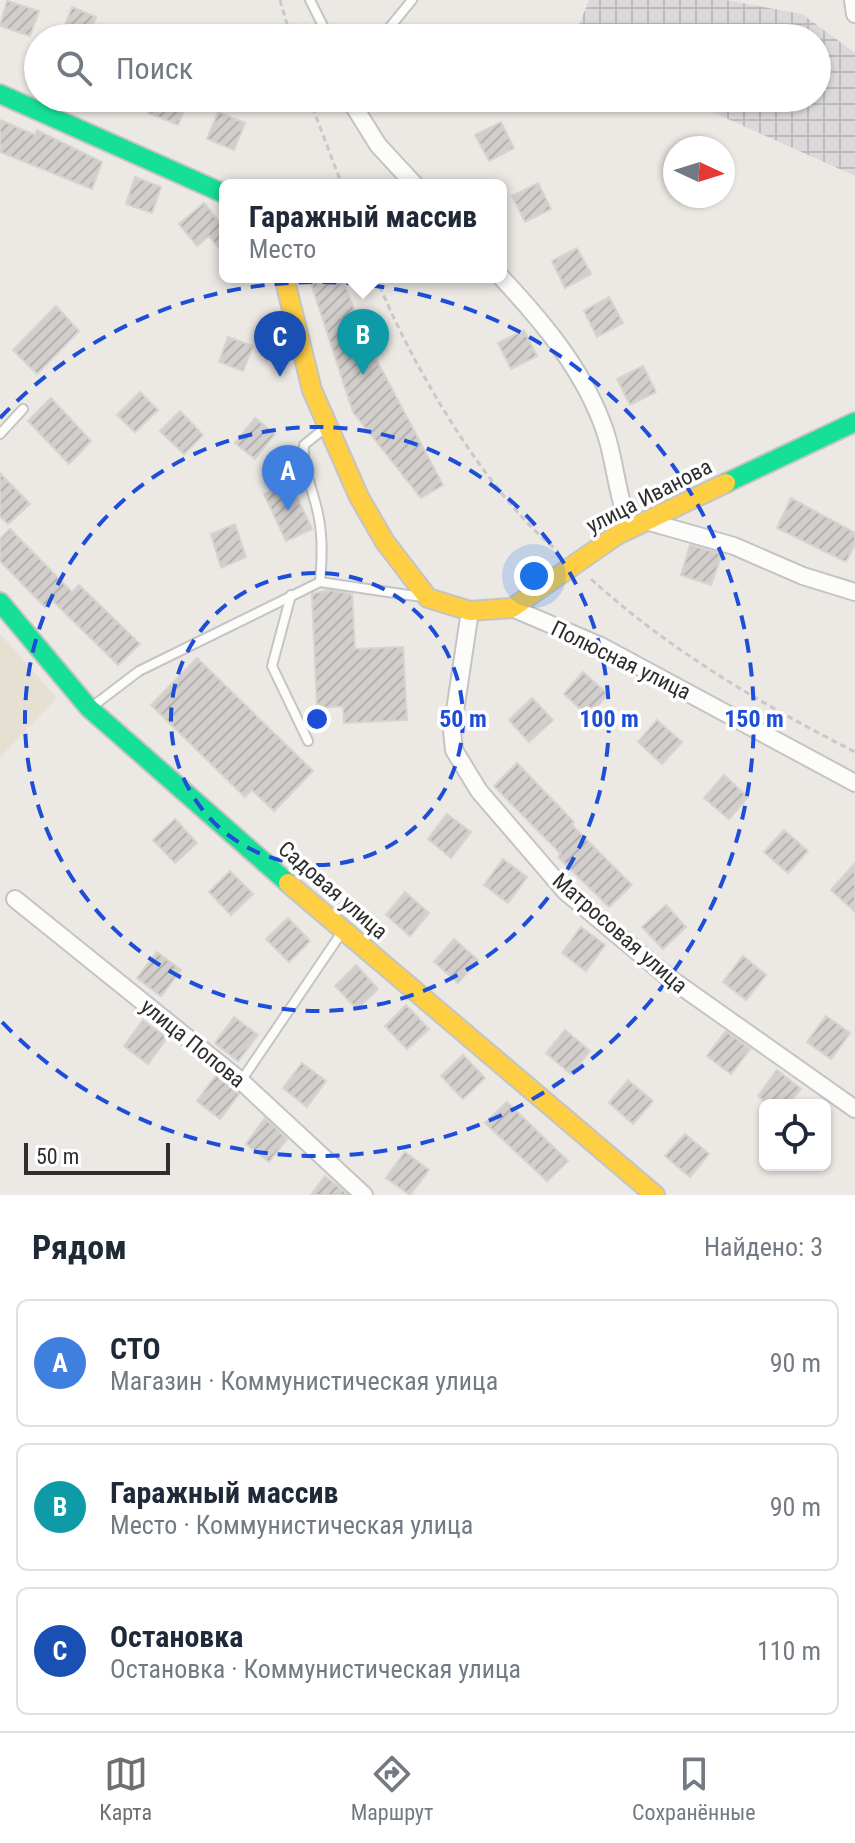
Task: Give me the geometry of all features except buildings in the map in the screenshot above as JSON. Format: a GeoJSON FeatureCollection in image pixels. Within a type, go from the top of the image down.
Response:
{"type":"FeatureCollection","features":[{"type":"Feature","properties":{"kind":"street"},"geometry":{"type":"LineString","coordinates":[[853,0],[855,14]]}},
{"type":"Feature","properties":{"kind":"street"},"geometry":{"type":"LineString","coordinates":[[0,94],[24,105]]}},
{"type":"Feature","properties":{"kind":"street"},"geometry":{"type":"LineString","coordinates":[[40,112],[219,191]]}},
{"type":"Feature","properties":{"kind":"street"},"geometry":{"type":"LineString","coordinates":[[361,112],[378,145],[409,179]]}},
{"type":"Feature","properties":{"kind":"street"},"geometry":{"type":"LineString","coordinates":[[285,283],[302,361],[327,427],[385,542],[428,598],[470,611],[512,608]]}},
{"type":"Feature","properties":{"kind":"street"},"geometry":{"type":"LineString","coordinates":[[506,283],[555,338],[581,383],[605,430],[621,507],[638,525],[734,546],[803,576],[855,592]]}},
{"type":"Feature","properties":{"kind":"street","name":"улица Иванова"},"geometry":{"type":"LineString","coordinates":[[512,608],[567,567],[638,525],[855,422]]}},
{"type":"Feature","properties":{"kind":"street","name":"Садовая улица"},"geometry":{"type":"LineString","coordinates":[[0,602],[89,708],[342,931],[655,1195]]}},
{"type":"Feature","properties":{"kind":"street","name":"Полюсная улица"},"geometry":{"type":"LineString","coordinates":[[512,608],[601,646],[855,783]]}},
{"type":"Feature","properties":{"kind":"street","name":"Матросовая улица"},"geometry":{"type":"LineString","coordinates":[[470,611],[452,731],[454,750],[479,791],[565,891],[668,977],[855,1109]]}},
{"type":"Feature","properties":{"kind":"street","name":"улица Попова"},"geometry":{"type":"LineString","coordinates":[[15,899],[241,1081],[364,1195]]}},
{"type":"Feature","properties":{"kind":"lane"},"geometry":{"type":"LineString","coordinates":[[310,0],[322,24]]}},
{"type":"Feature","properties":{"kind":"lane"},"geometry":{"type":"LineString","coordinates":[[392,24],[412,0]]}},
{"type":"Feature","properties":{"kind":"lane"},"geometry":{"type":"LineString","coordinates":[[0,434],[23,409]]}},
{"type":"Feature","properties":{"kind":"lane"},"geometry":{"type":"LineString","coordinates":[[320,582],[322,551],[319,518],[302,461],[304,445],[327,427]]}},
{"type":"Feature","properties":{"kind":"lane"},"geometry":{"type":"LineString","coordinates":[[89,708],[139,671],[320,582],[428,598]]}},
{"type":"Feature","properties":{"kind":"lane"},"geometry":{"type":"LineString","coordinates":[[291,595],[272,666],[308,741]]}},
{"type":"Feature","properties":{"kind":"lane"},"geometry":{"type":"LineString","coordinates":[[241,1081],[342,931]]}},
{"type":"Feature","properties":{"kind":"path"},"geometry":{"type":"LineString","coordinates":[[280,0],[287,24]]}},
{"type":"Feature","properties":{"kind":"path"},"geometry":{"type":"LineString","coordinates":[[314,112],[340,179]]}},
{"type":"Feature","properties":{"kind":"shaded area"},"geometry":{"type":"Polygon","coordinates":[[[589,0],[726,0],[802,14],[816,24],[580,24],[589,0]]]}},
{"type":"Feature","properties":{"kind":"shaded area"},"geometry":{"type":"Polygon","coordinates":[[[831,35],[855,53],[855,176],[712,112],[831,112],[831,35]]]}},
{"type":"Feature","properties":{"kind":"shaded area"},"geometry":{"type":"Polygon","coordinates":[[[0,634],[57,698],[0,757],[0,634]]]}},
{"type":"Feature","properties":{"kind":"traffic: fast"},"geometry":{"type":"LineString","coordinates":[[0,94],[24,105]]}},
{"type":"Feature","properties":{"kind":"traffic: fast"},"geometry":{"type":"LineString","coordinates":[[40,112],[219,191]]}},
{"type":"Feature","properties":{"kind":"traffic: fast"},"geometry":{"type":"LineString","coordinates":[[726,483],[855,422]]}},
{"type":"Feature","properties":{"kind":"traffic: fast"},"geometry":{"type":"LineString","coordinates":[[0,602],[89,708],[288,883]]}},
{"type":"Feature","properties":{"kind":"traffic: slow"},"geometry":{"type":"LineString","coordinates":[[285,283],[312,390],[359,497],[385,542],[428,598],[470,611],[512,608],[617,535],[726,483]]}},
{"type":"Feature","properties":{"kind":"traffic: slow"},"geometry":{"type":"LineString","coordinates":[[288,883],[655,1195]]}},
{"type":"Feature","properties":{"kind":"place","name":"Гаражный массив"},"geometry":{"type":"Point","coordinates":[363,375]}},
{"type":"Feature","properties":{"kind":"place","name":"Остановка"},"geometry":{"type":"Point","coordinates":[280,377]}},
{"type":"Feature","properties":{"kind":"place","name":"СТО"},"geometry":{"type":"Point","coordinates":[288,511]}}]}
